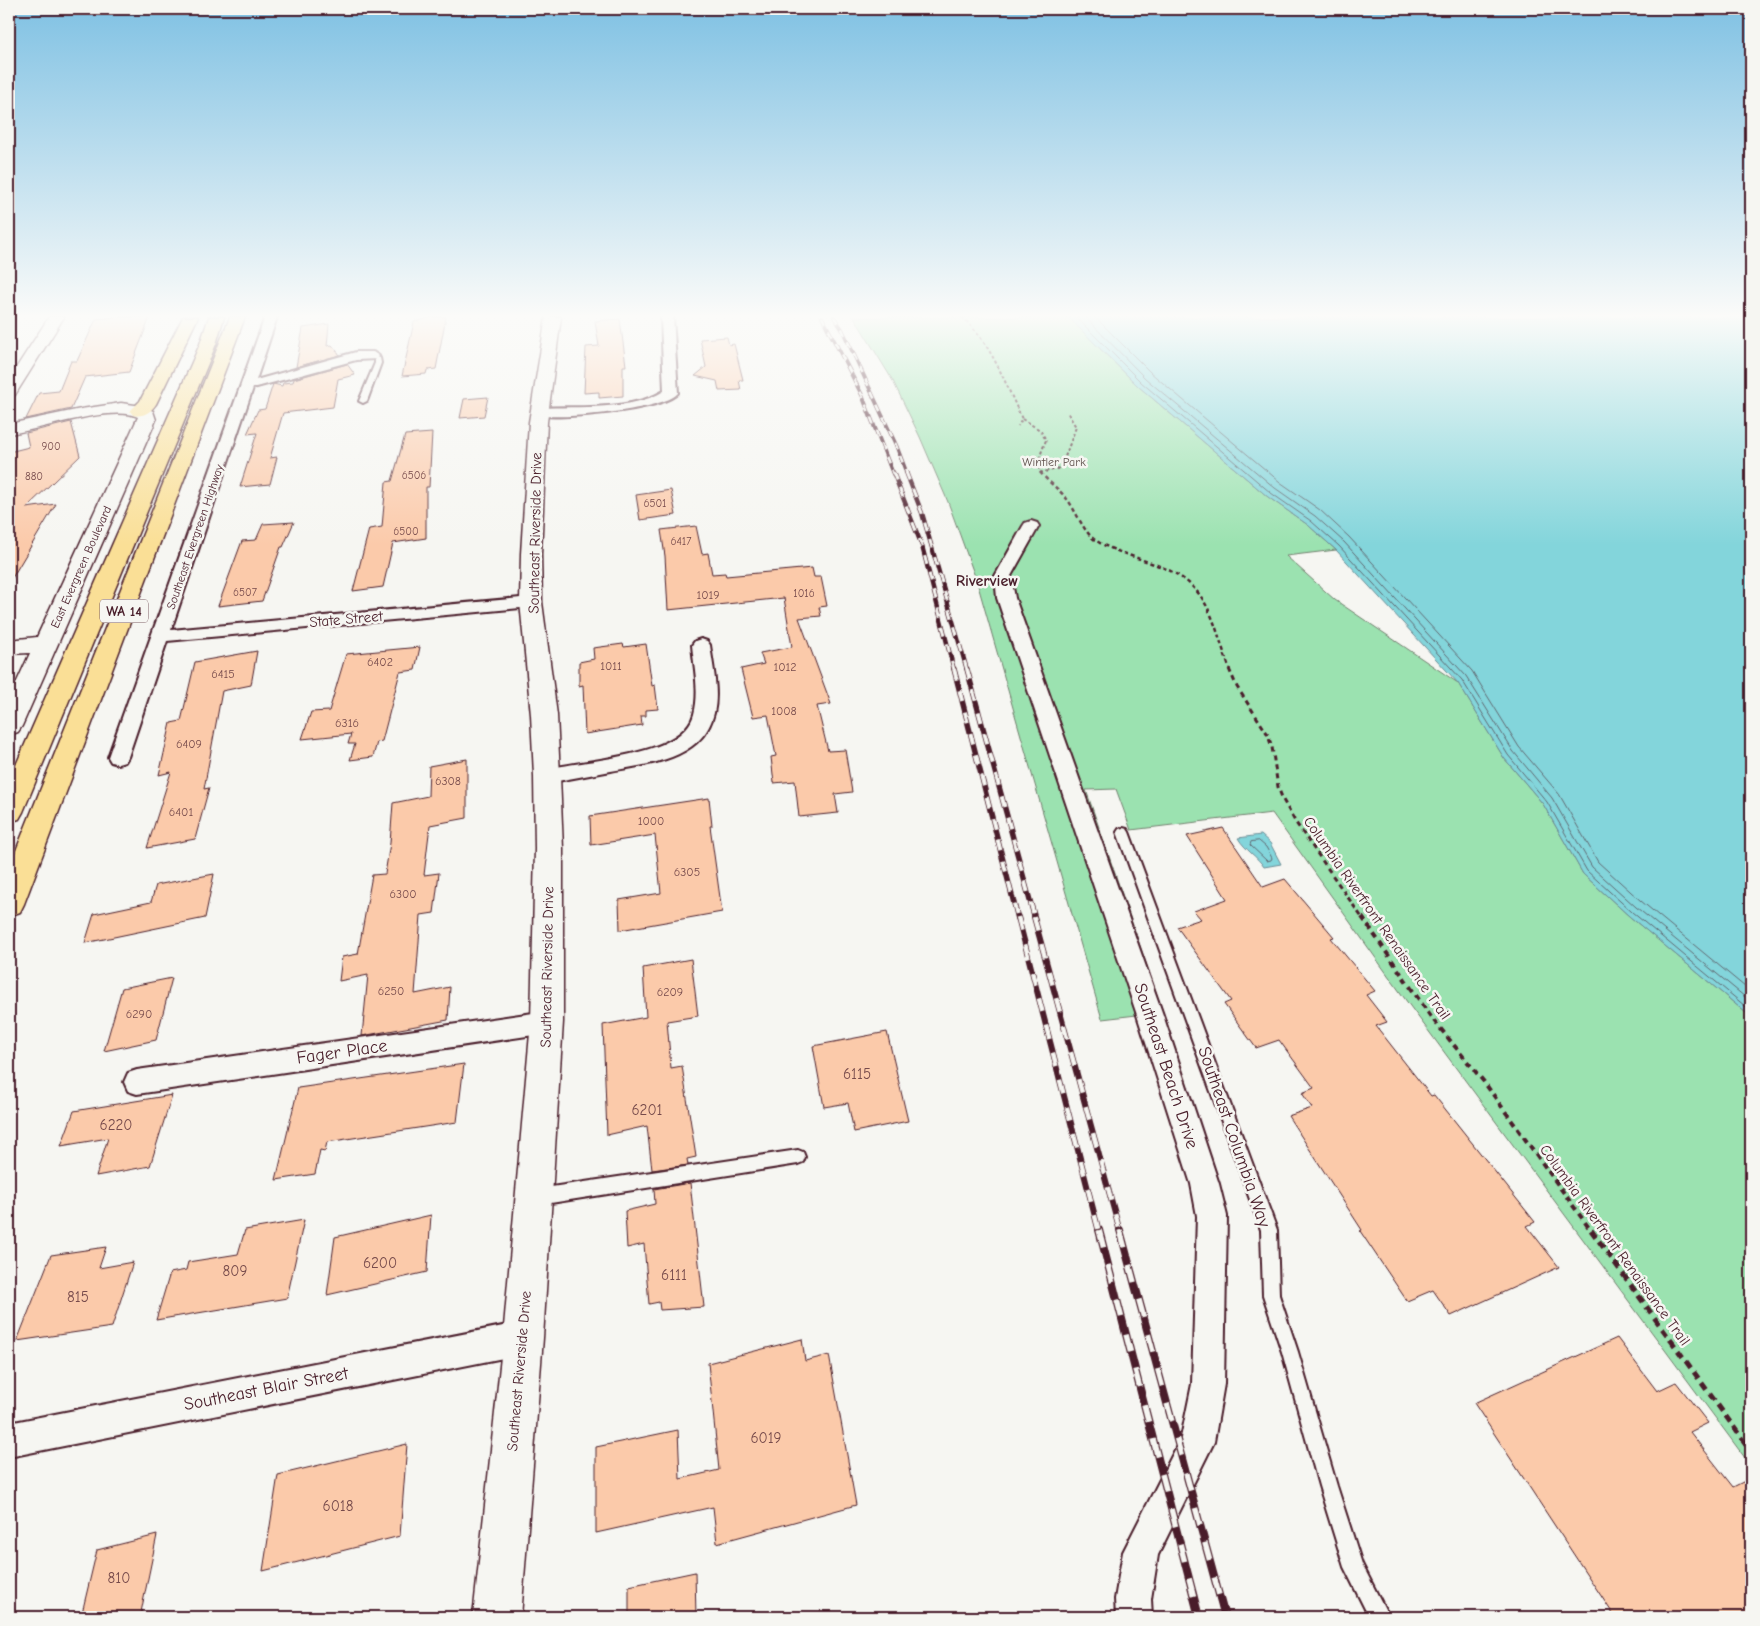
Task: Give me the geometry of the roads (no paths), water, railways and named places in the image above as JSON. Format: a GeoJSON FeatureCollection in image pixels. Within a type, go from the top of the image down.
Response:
{"type":"FeatureCollection","features":[{"type":"Feature","properties":{"kind":"highway"},"geometry":{"type":"LineString","coordinates":[[139,411],[148,404],[153,393]]}},
{"type":"Feature","properties":{"kind":"highway","name":"WA 14"},"geometry":{"type":"LineString","coordinates":[[9,812],[187,393]]}},
{"type":"Feature","properties":{"kind":"highway","name":"WA 14"},"geometry":{"type":"LineString","coordinates":[[9,904],[208,393]]}},
{"type":"Feature","properties":{"kind":"street","name":"Southeast Evergreen Highway"},"geometry":{"type":"LineString","coordinates":[[118,757],[162,636],[245,393]]}},
{"type":"Feature","properties":{"kind":"street","name":"Southeast Riverside Drive"},"geometry":{"type":"LineString","coordinates":[[497,1617],[523,1338],[547,1022],[549,849],[547,776],[544,715],[531,602],[533,499],[543,393]]}},
{"type":"Feature","properties":{"kind":"street"},"geometry":{"type":"LineString","coordinates":[[540,412],[632,406],[664,399],[670,393]]}},
{"type":"Feature","properties":{"kind":"street"},"geometry":{"type":"LineString","coordinates":[[9,429],[100,410],[125,408],[139,411]]}},
{"type":"Feature","properties":{"kind":"street","name":"East Evergreen Boulevard"},"geometry":{"type":"LineString","coordinates":[[9,726],[147,420],[147,416],[139,411]]}},
{"type":"Feature","properties":{"kind":"street","name":"Southeast Beach Drive"},"geometry":{"type":"LineString","coordinates":[[1031,526],[1003,576],[1006,598],[1150,1015],[1205,1184],[1212,1216],[1208,1384],[1197,1442],[1141,1552],[1133,1599],[1134,1617]]}},
{"type":"Feature","properties":{"kind":"street","name":"State Street"},"geometry":{"type":"LineString","coordinates":[[162,636],[531,602]]}},
{"type":"Feature","properties":{"kind":"street"},"geometry":{"type":"LineString","coordinates":[[9,647],[47,644]]}},
{"type":"Feature","properties":{"kind":"street"},"geometry":{"type":"LineString","coordinates":[[547,776],[656,756],[680,746],[689,739],[697,731],[705,714],[701,645]]}},
{"type":"Feature","properties":{"kind":"street","name":"Fager Place"},"geometry":{"type":"LineString","coordinates":[[137,1082],[547,1022]]}},
{"type":"Feature","properties":{"kind":"street","name":"Southeast Blair Street"},"geometry":{"type":"LineString","coordinates":[[9,1440],[523,1338]]}},
{"type":"Feature","properties":{"kind":"lane"},"geometry":{"type":"LineString","coordinates":[[363,401],[366,393]]}},
{"type":"Feature","properties":{"kind":"lane","name":"Southeast Columbia Way"},"geometry":{"type":"LineString","coordinates":[[1123,832],[1266,1221],[1271,1295],[1290,1352],[1328,1486],[1354,1567],[1379,1617]]}},
{"type":"Feature","properties":{"kind":"lane"},"geometry":{"type":"LineString","coordinates":[[534,1197],[798,1157]]}},
{"type":"Feature","properties":{"kind":"water"},"geometry":{"type":"Polygon","coordinates":[[[1146,393],[1751,393],[1751,1017],[1629,916],[1583,874],[1543,804],[1504,758],[1458,683],[1336,550],[1308,525],[1268,497],[1146,393]]]}},
{"type":"Feature","properties":{"kind":"water"},"geometry":{"type":"Polygon","coordinates":[[[1261,835],[1270,843],[1281,864],[1264,867],[1238,838],[1261,835]]]}},
{"type":"Feature","properties":{"kind":"railway"},"geometry":{"type":"LineString","coordinates":[[861,393],[893,474]]}},
{"type":"Feature","properties":{"kind":"railway"},"geometry":{"type":"LineString","coordinates":[[872,393],[907,474]]}},
{"type":"Feature","properties":{"kind":"railway"},"geometry":{"type":"LineString","coordinates":[[893,472],[922,546],[954,670]]}},
{"type":"Feature","properties":{"kind":"railway"},"geometry":{"type":"LineString","coordinates":[[906,472],[922,513],[967,670]]}},
{"type":"Feature","properties":{"kind":"railway"},"geometry":{"type":"LineString","coordinates":[[954,669],[1018,919]]}},
{"type":"Feature","properties":{"kind":"railway"},"geometry":{"type":"LineString","coordinates":[[967,669],[1035,919]]}},
{"type":"Feature","properties":{"kind":"railway"},"geometry":{"type":"LineString","coordinates":[[1018,917],[1099,1232]]}},
{"type":"Feature","properties":{"kind":"railway"},"geometry":{"type":"LineString","coordinates":[[1034,917],[1120,1232]]}},
{"type":"Feature","properties":{"kind":"railway"},"geometry":{"type":"LineString","coordinates":[[1099,1230],[1199,1617]]}},
{"type":"Feature","properties":{"kind":"railway"},"geometry":{"type":"LineString","coordinates":[[1120,1230],[1225,1617]]}},
{"type":"Feature","properties":{"kind":"district","name":"Riverview"},"geometry":{"type":"Point","coordinates":[987,581]}},
{"type":"Feature","properties":{"kind":"park label","name":"Wintler Park"},"geometry":{"type":"Point","coordinates":[1054,462]}}]}
